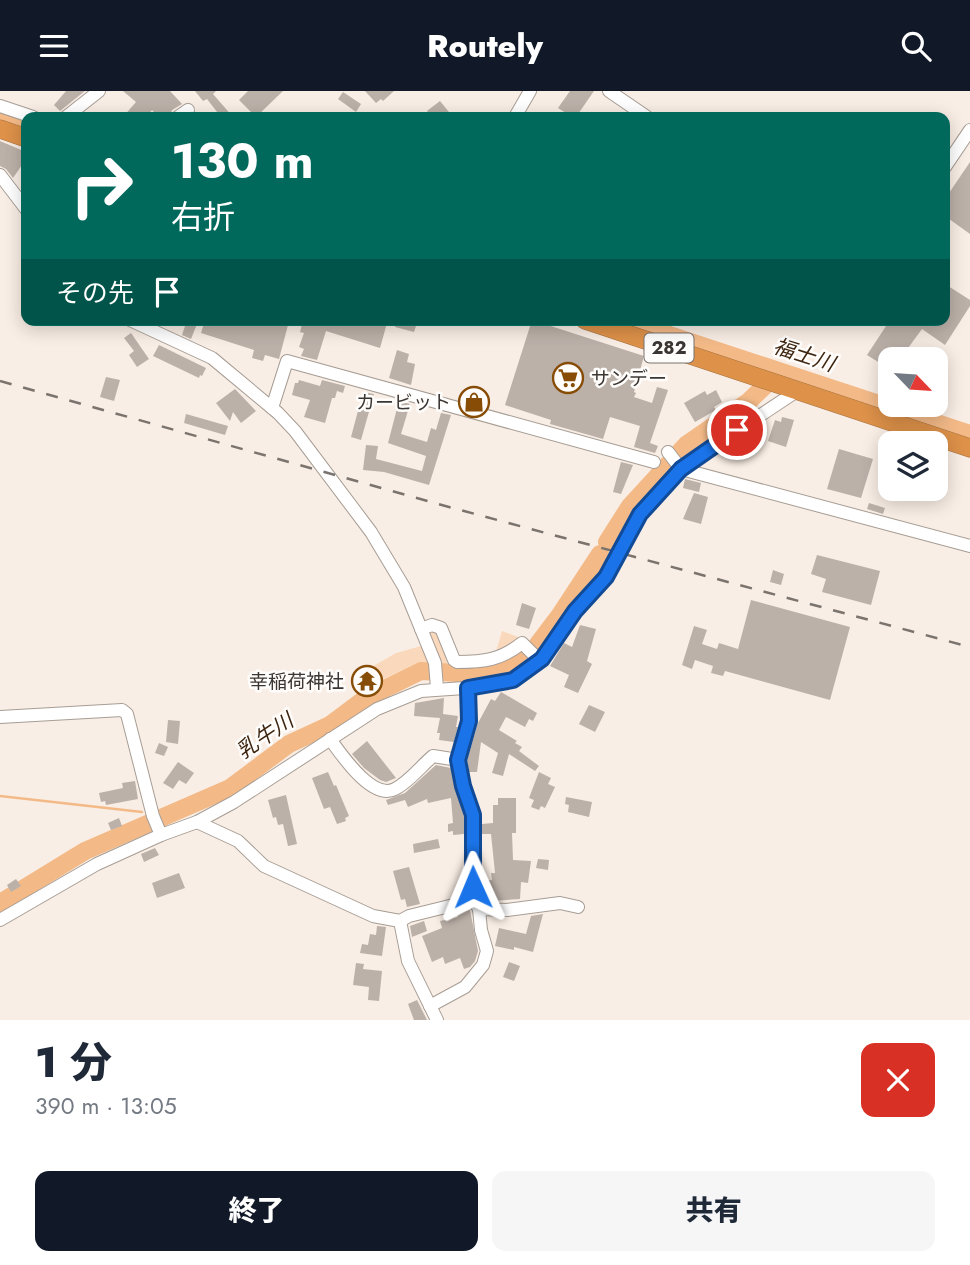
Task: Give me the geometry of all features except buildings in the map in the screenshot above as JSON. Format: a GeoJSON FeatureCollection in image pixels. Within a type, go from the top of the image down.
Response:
{"type":"FeatureCollection","features":[{"type":"Feature","properties":{"kind":"highway"},"geometry":{"type":"LineString","coordinates":[[0,129],[21,136]]}},
{"type":"Feature","properties":{"kind":"highway","name":"282"},"geometry":{"type":"LineString","coordinates":[[603,326],[970,448]]}},
{"type":"Feature","properties":{"kind":"street"},"geometry":{"type":"LineString","coordinates":[[72,112],[99,91]]}},
{"type":"Feature","properties":{"kind":"street"},"geometry":{"type":"LineString","coordinates":[[518,112],[530,91]]}},
{"type":"Feature","properties":{"kind":"street"},"geometry":{"type":"LineString","coordinates":[[610,91],[641,112]]}},
{"type":"Feature","properties":{"kind":"street"},"geometry":{"type":"LineString","coordinates":[[0,106],[21,113]]}},
{"type":"Feature","properties":{"kind":"street"},"geometry":{"type":"LineString","coordinates":[[950,160],[970,130]]}},
{"type":"Feature","properties":{"kind":"street"},"geometry":{"type":"LineString","coordinates":[[0,176],[21,203]]}},
{"type":"Feature","properties":{"kind":"street"},"geometry":{"type":"LineString","coordinates":[[143,326],[212,358],[295,431],[371,531],[404,587],[435,663],[437,688]]}},
{"type":"Feature","properties":{"kind":"street"},"geometry":{"type":"LineString","coordinates":[[272,408],[287,361],[654,462]]}},
{"type":"Feature","properties":{"kind":"street"},"geometry":{"type":"LineString","coordinates":[[0,920],[97,865],[161,835],[197,822],[234,802],[389,703],[437,688],[468,688],[513,680],[539,661],[575,611],[606,577],[640,514],[680,467],[791,389]]}},
{"type":"Feature","properties":{"kind":"street"},"geometry":{"type":"LineString","coordinates":[[668,452],[680,467],[970,546]]}},
{"type":"Feature","properties":{"kind":"street"},"geometry":{"type":"LineString","coordinates":[[421,629],[432,625],[441,628],[457,663],[497,659],[509,654],[522,643],[539,661]]}},
{"type":"Feature","properties":{"kind":"street"},"geometry":{"type":"LineString","coordinates":[[430,1006],[466,987],[483,965],[487,951],[476,904],[473,815],[458,760],[469,721],[468,688]]}},
{"type":"Feature","properties":{"kind":"street"},"geometry":{"type":"LineString","coordinates":[[0,717],[122,710],[127,715],[153,816],[161,835]]}},
{"type":"Feature","properties":{"kind":"street"},"geometry":{"type":"LineString","coordinates":[[330,739],[359,778],[387,791],[395,789],[432,756],[458,760]]}},
{"type":"Feature","properties":{"kind":"street"},"geometry":{"type":"LineString","coordinates":[[197,822],[238,841],[264,866],[373,916],[400,921],[409,916],[476,904],[507,910],[561,903],[578,907]]}},
{"type":"Feature","properties":{"kind":"street"},"geometry":{"type":"LineString","coordinates":[[400,921],[408,961],[437,1020]]}},
{"type":"Feature","properties":{"kind":"shaded area"},"geometry":{"type":"Polygon","coordinates":[[[433,626],[445,645],[447,664],[438,664],[426,630],[433,626]]]}},
{"type":"Feature","properties":{"kind":"shaded area"},"geometry":{"type":"Polygon","coordinates":[[[502,631],[518,637],[518,645],[496,652],[502,631]]]}},
{"type":"Feature","properties":{"kind":"shaded area"},"geometry":{"type":"Polygon","coordinates":[[[425,645],[431,663],[415,664],[379,681],[370,668],[396,653],[425,645]]]}},
{"type":"Feature","properties":{"kind":"waterway","name":"福士川"},"geometry":{"type":"LineString","coordinates":[[0,115],[21,121]]}},
{"type":"Feature","properties":{"kind":"waterway","name":"福士川"},"geometry":{"type":"LineString","coordinates":[[642,326],[970,434]]}},
{"type":"Feature","properties":{"kind":"waterway","name":"乳牛川"},"geometry":{"type":"LineString","coordinates":[[607,542],[630,506],[686,445],[748,402],[779,372]]}},
{"type":"Feature","properties":{"kind":"waterway","name":"乳牛川"},"geometry":{"type":"LineString","coordinates":[[0,903],[85,851],[230,788],[289,744],[330,725],[366,698],[421,671],[476,674],[518,661],[535,648],[600,554]]}},
{"type":"Feature","properties":{"kind":"waterway"},"geometry":{"type":"LineString","coordinates":[[0,796],[142,812]]}},
{"type":"Feature","properties":{"kind":"railway"},"geometry":{"type":"LineString","coordinates":[[0,381],[449,507],[970,647]]}},
{"type":"Feature","properties":{"kind":"place","name":"サンデー"},"geometry":{"type":"Point","coordinates":[568,378]}},
{"type":"Feature","properties":{"kind":"place","name":"カービット"},"geometry":{"type":"Point","coordinates":[474,402]}},
{"type":"Feature","properties":{"kind":"place","name":"幸稲荷神社"},"geometry":{"type":"Point","coordinates":[367,681]}},
{"type":"Feature","properties":{"kind":"route"},"geometry":{"type":"LineString","coordinates":[[473,887],[473,815],[458,760],[469,721],[468,688],[513,680],[542,659],[575,611],[606,577],[640,514],[681,469],[737,430]]}}]}
